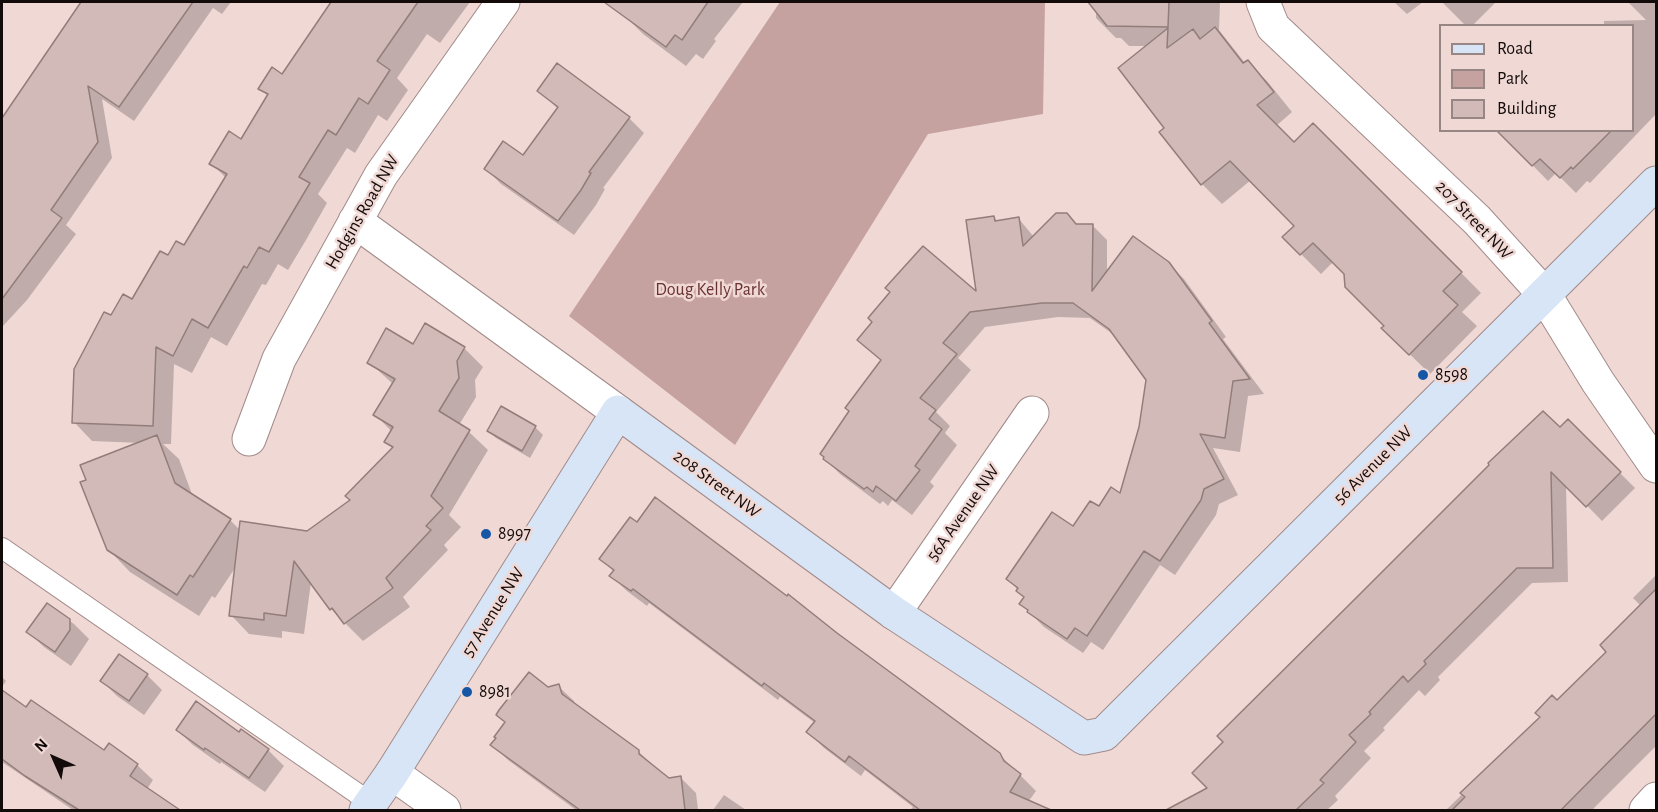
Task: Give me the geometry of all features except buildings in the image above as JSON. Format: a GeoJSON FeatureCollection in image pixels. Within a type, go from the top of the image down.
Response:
{"type":"FeatureCollection","features":[{"type":"Feature","properties":{"kind":"street","name":"Hodgins Road NW"},"geometry":{"type":"LineString","coordinates":[[249,439],[279,359],[381,175],[503,2]]}},
{"type":"Feature","properties":{"kind":"street","name":"207 Street NW"},"geometry":{"type":"LineString","coordinates":[[1263,2],[1273,27],[1477,220],[1544,294],[1598,382],[1656,466]]}},
{"type":"Feature","properties":{"kind":"street","name":"56 Avenue NW"},"geometry":{"type":"LineString","coordinates":[[1084,738],[1104,734],[1656,183]]}},
{"type":"Feature","properties":{"kind":"street","name":"208 Street NW"},"geometry":{"type":"LineString","coordinates":[[355,221],[894,613],[1084,738]]}},
{"type":"Feature","properties":{"kind":"street","name":"57 Avenue NW"},"geometry":{"type":"LineString","coordinates":[[368,807],[392,773],[618,412]]}},
{"type":"Feature","properties":{"kind":"street","name":"56A Avenue NW"},"geometry":{"type":"LineString","coordinates":[[894,613],[1032,413]]}},
{"type":"Feature","properties":{"kind":"street"},"geometry":{"type":"LineString","coordinates":[[392,773],[444,810]]}},
{"type":"Feature","properties":{"kind":"street"},"geometry":{"type":"LineString","coordinates":[[1646,810],[1656,800]]}},
{"type":"Feature","properties":{"kind":"lane"},"geometry":{"type":"LineString","coordinates":[[2,548],[368,807]]}},
{"type":"Feature","properties":{"kind":"green space","name":"Doug Kelly Park"},"geometry":{"type":"Polygon","coordinates":[[[780,2],[1045,2],[1043,114],[928,134],[735,445],[569,316],[780,2]]]}},
{"type":"Feature","properties":{"kind":"place","name":"8598"},"geometry":{"type":"Point","coordinates":[1423,375]}},
{"type":"Feature","properties":{"kind":"place","name":"8997"},"geometry":{"type":"Point","coordinates":[486,534]}},
{"type":"Feature","properties":{"kind":"place","name":"8981"},"geometry":{"type":"Point","coordinates":[467,692]}}]}
